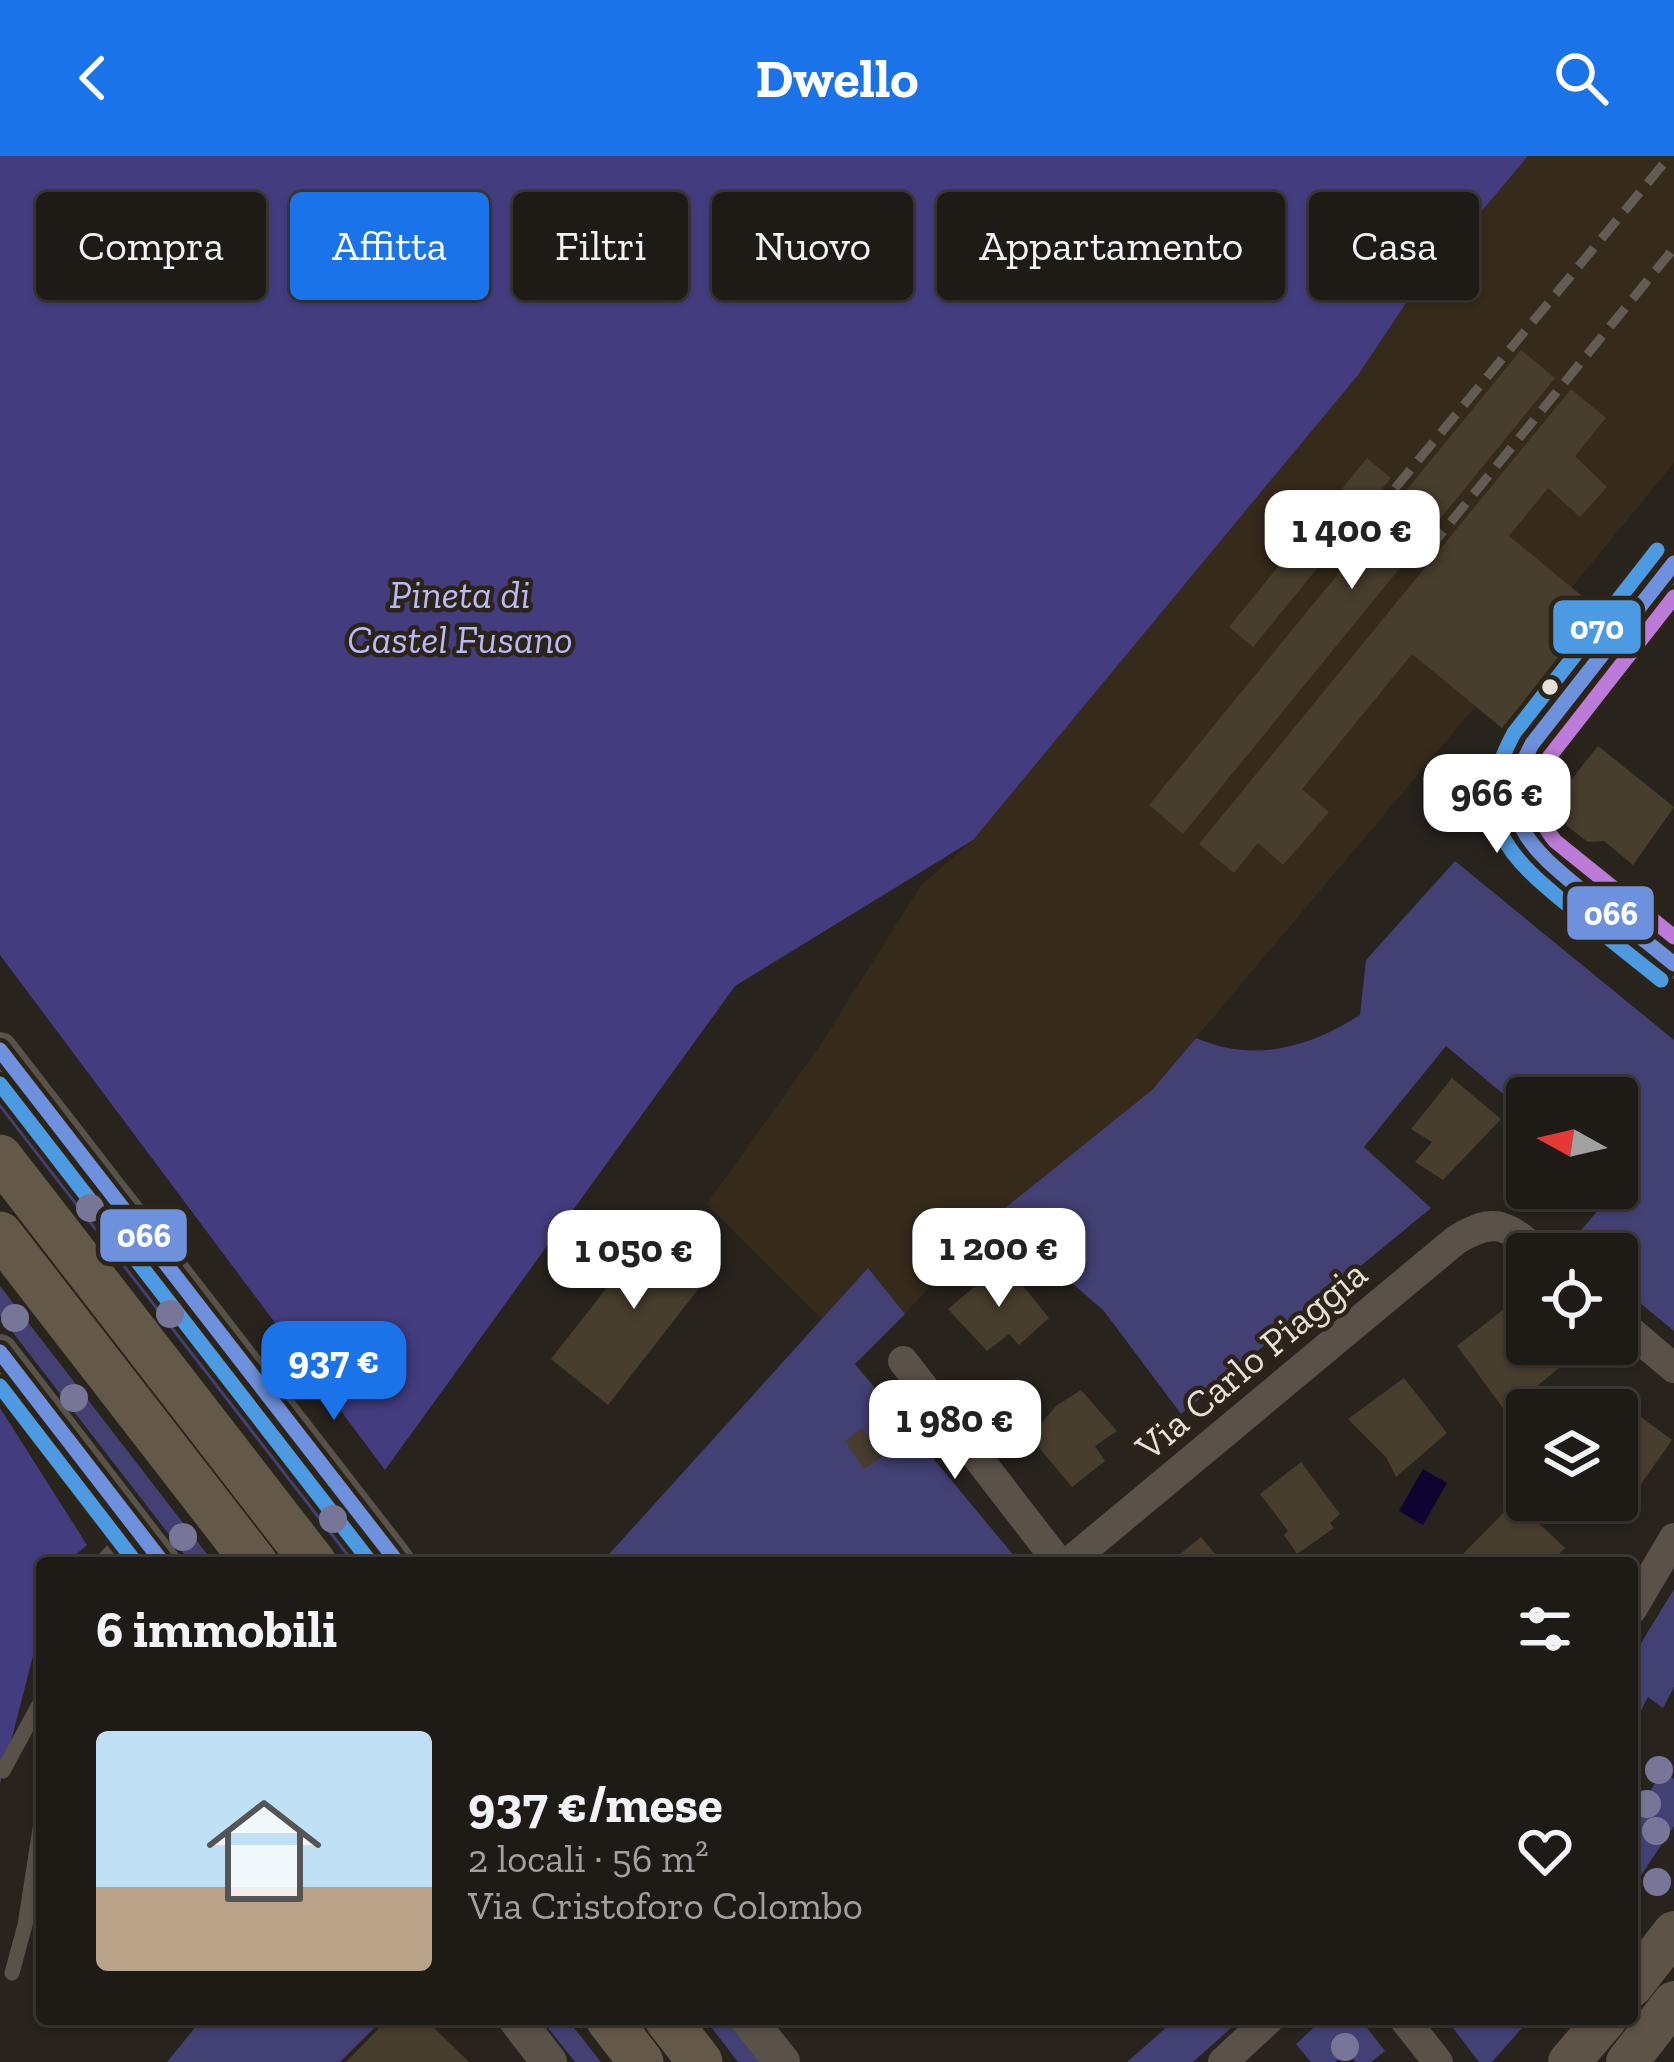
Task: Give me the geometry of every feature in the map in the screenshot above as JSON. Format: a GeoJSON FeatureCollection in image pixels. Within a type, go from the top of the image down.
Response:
{"type":"FeatureCollection","features":[{"type":"Feature","properties":{"kind":"main road"},"geometry":{"type":"LineString","coordinates":[[0,1157],[309,1557]]}},
{"type":"Feature","properties":{"kind":"main road"},"geometry":{"type":"LineString","coordinates":[[0,1234],[250,1557]]}},
{"type":"Feature","properties":{"kind":"main road"},"geometry":{"type":"LineString","coordinates":[[1638,1978],[1674,1932]]}},
{"type":"Feature","properties":{"kind":"main road"},"geometry":{"type":"LineString","coordinates":[[1628,2062],[1674,2002]]}},
{"type":"Feature","properties":{"kind":"main road"},"geometry":{"type":"LineString","coordinates":[[613,2025],[641,2062]]}},
{"type":"Feature","properties":{"kind":"main road"},"geometry":{"type":"LineString","coordinates":[[672,2025],[700,2062]]}},
{"type":"Feature","properties":{"kind":"main road"},"geometry":{"type":"LineString","coordinates":[[1569,2062],[1601,2025]]}},
{"type":"Feature","properties":{"kind":"street"},"geometry":{"type":"LineString","coordinates":[[1669,579],[1532,745],[1517,771],[1514,804],[1522,835],[1540,856],[1674,964]]}},
{"type":"Feature","properties":{"kind":"street"},"geometry":{"type":"LineString","coordinates":[[0,1051],[393,1557]]}},
{"type":"Feature","properties":{"kind":"street","name":"Via Carlo Piaggia"},"geometry":{"type":"LineString","coordinates":[[1076,1557],[1456,1240],[1488,1224],[1515,1233]]}},
{"type":"Feature","properties":{"kind":"street"},"geometry":{"type":"LineString","coordinates":[[1638,1338],[1674,1368]]}},
{"type":"Feature","properties":{"kind":"street"},"geometry":{"type":"LineString","coordinates":[[0,1352],[159,1557]]}},
{"type":"Feature","properties":{"kind":"street"},"geometry":{"type":"LineString","coordinates":[[904,1361],[1054,1557]]}},
{"type":"Feature","properties":{"kind":"street"},"geometry":{"type":"LineString","coordinates":[[1638,1599],[1674,1538]]}},
{"type":"Feature","properties":{"kind":"street"},"geometry":{"type":"LineString","coordinates":[[521,2025],[549,2062]]}},
{"type":"Feature","properties":{"kind":"street"},"geometry":{"type":"LineString","coordinates":[[753,2025],[782,2062]]}},
{"type":"Feature","properties":{"kind":"street"},"geometry":{"type":"LineString","coordinates":[[1222,2062],[1262,2025]]}},
{"type":"Feature","properties":{"kind":"street"},"geometry":{"type":"LineString","coordinates":[[1409,2025],[1438,2062]]}},
{"type":"Feature","properties":{"kind":"lane"},"geometry":{"type":"LineString","coordinates":[[106,1557],[134,1526]]}},
{"type":"Feature","properties":{"kind":"lane"},"geometry":{"type":"LineString","coordinates":[[3,1771],[36,1714]]}},
{"type":"Feature","properties":{"kind":"lane"},"geometry":{"type":"LineString","coordinates":[[12,1973],[36,1854]]}},
{"type":"Feature","properties":{"kind":"shaded area"},"geometry":{"type":"Polygon","coordinates":[[[1528,156],[1674,156],[1674,463],[1572,587],[1599,610],[1502,728],[1475,707],[1152,1090],[995,1216],[905,1314],[868,1269],[822,1319],[707,1204],[821,1044],[921,885],[973,840],[1358,375],[1408,300],[1479,300],[1479,214],[1528,156]]]}},
{"type":"Feature","properties":{"kind":"shaded area"},"geometry":{"type":"Polygon","coordinates":[[[1455,861],[1674,1040],[1674,1331],[1638,1301],[1638,1233],[1579,1233],[1599,1209],[1638,1209],[1638,1077],[1506,1077],[1506,1096],[1446,1046],[1364,1147],[1431,1208],[1181,1414],[1104,1311],[995,1216],[1152,1090],[1196,1038],[1239,1050],[1280,1048],[1321,1036],[1360,1015],[1366,960],[1455,861]]]}},
{"type":"Feature","properties":{"kind":"shaded area"},"geometry":{"type":"Polygon","coordinates":[[[0,1079],[371,1557],[347,1557],[0,1108],[0,1079]]]}},
{"type":"Feature","properties":{"kind":"shaded area"},"geometry":{"type":"Polygon","coordinates":[[[868,1268],[905,1314],[855,1364],[1015,1557],[606,1557],[868,1268]]]}},
{"type":"Feature","properties":{"kind":"shaded area"},"geometry":{"type":"Polygon","coordinates":[[[0,1286],[209,1557],[186,1557],[0,1316],[0,1286]]]}},
{"type":"Feature","properties":{"kind":"shaded area"},"geometry":{"type":"Polygon","coordinates":[[[1423,1469],[1447,1483],[1423,1525],[1399,1511],[1423,1469]]]}},
{"type":"Feature","properties":{"kind":"shaded area"},"geometry":{"type":"Polygon","coordinates":[[[1674,1589],[1674,1687],[1663,1708],[1648,1697],[1638,1716],[1638,1648],[1674,1589]]]}},
{"type":"Feature","properties":{"kind":"shaded area"},"geometry":{"type":"Polygon","coordinates":[[[1663,1771],[1674,1779],[1674,1826],[1638,1880],[1638,1792],[1647,1796],[1663,1771]]]}},
{"type":"Feature","properties":{"kind":"shaded area"},"geometry":{"type":"Polygon","coordinates":[[[197,2025],[377,2025],[340,2062],[167,2062],[197,2025]]]}},
{"type":"Feature","properties":{"kind":"shaded area"},"geometry":{"type":"Polygon","coordinates":[[[546,2025],[572,2025],[601,2062],[575,2062],[546,2025]]]}},
{"type":"Feature","properties":{"kind":"shaded area"},"geometry":{"type":"Polygon","coordinates":[[[710,2025],[732,2025],[760,2062],[738,2062],[710,2025]]]}},
{"type":"Feature","properties":{"kind":"shaded area"},"geometry":{"type":"Polygon","coordinates":[[[1169,2025],[1234,2025],[1193,2062],[1127,2062],[1169,2025]]]}},
{"type":"Feature","properties":{"kind":"shaded area"},"geometry":{"type":"Polygon","coordinates":[[[1317,2025],[1365,2025],[1385,2051],[1371,2062],[1356,2062],[1347,2052],[1335,2062],[1311,2062],[1296,2044],[1317,2025]]]}},
{"type":"Feature","properties":{"kind":"shaded area"},"geometry":{"type":"Polygon","coordinates":[[[1451,2025],[1525,2025],[1492,2062],[1479,2062],[1451,2025]]]}},
{"type":"Feature","properties":{"kind":"green space","name":"Pineta di Castel Fusano"},"geometry":{"type":"Polygon","coordinates":[[[0,156],[1528,156],[1479,214],[1479,192],[1309,192],[1309,300],[1408,300],[1358,375],[973,840],[735,986],[385,1470],[0,955],[0,156]]]}},
{"type":"Feature","properties":{"kind":"green space"},"geometry":{"type":"Polygon","coordinates":[[[0,1408],[87,1545],[73,1557],[36,1557],[36,1644],[0,1784],[0,1408]]]}},
{"type":"Feature","properties":{"kind":"building"},"geometry":{"type":"Polygon","coordinates":[[[1521,350],[1555,378],[1183,834],[1149,805],[1521,350]]]}},
{"type":"Feature","properties":{"kind":"building"},"geometry":{"type":"Polygon","coordinates":[[[1571,389],[1606,418],[1575,456],[1607,487],[1580,517],[1548,488],[1509,536],[1599,610],[1502,728],[1412,654],[1302,789],[1329,812],[1283,865],[1258,843],[1234,873],[1199,844],[1571,389]]]}},
{"type":"Feature","properties":{"kind":"building"},"geometry":{"type":"Polygon","coordinates":[[[1367,458],[1391,478],[1253,647],[1229,627],[1367,458]]]}},
{"type":"Feature","properties":{"kind":"building"},"geometry":{"type":"Polygon","coordinates":[[[1598,746],[1674,807],[1633,865],[1604,841],[1588,842],[1567,826],[1556,799],[1598,746]]]}},
{"type":"Feature","properties":{"kind":"building"},"geometry":{"type":"Polygon","coordinates":[[[1452,1078],[1501,1119],[1443,1180],[1415,1162],[1432,1142],[1411,1129],[1452,1078]]]}},
{"type":"Feature","properties":{"kind":"building"},"geometry":{"type":"Polygon","coordinates":[[[660,1220],[717,1265],[608,1405],[551,1359],[660,1220]]]}},
{"type":"Feature","properties":{"kind":"building"},"geometry":{"type":"Polygon","coordinates":[[[1004,1262],[1049,1318],[1019,1345],[1009,1334],[987,1351],[948,1309],[1004,1262]]]}},
{"type":"Feature","properties":{"kind":"building"},"geometry":{"type":"Polygon","coordinates":[[[1506,1307],[1506,1365],[1562,1365],[1534,1389],[1506,1389],[1506,1412],[1457,1346],[1506,1307]]]}},
{"type":"Feature","properties":{"kind":"building"},"geometry":{"type":"Polygon","coordinates":[[[1404,1378],[1447,1433],[1396,1477],[1386,1457],[1348,1419],[1404,1378]]]}},
{"type":"Feature","properties":{"kind":"building"},"geometry":{"type":"Polygon","coordinates":[[[1081,1390],[1117,1431],[1095,1446],[1105,1461],[1072,1487],[1030,1437],[1056,1406],[1081,1390]]]}},
{"type":"Feature","properties":{"kind":"building"},"geometry":{"type":"Polygon","coordinates":[[[1638,1415],[1672,1440],[1638,1488],[1638,1415]]]}},
{"type":"Feature","properties":{"kind":"building"},"geometry":{"type":"Polygon","coordinates":[[[862,1428],[882,1457],[864,1469],[845,1441],[862,1428]]]}},
{"type":"Feature","properties":{"kind":"building"},"geometry":{"type":"Polygon","coordinates":[[[1301,1462],[1340,1514],[1330,1523],[1334,1528],[1297,1554],[1284,1535],[1288,1531],[1260,1494],[1301,1462]]]}},
{"type":"Feature","properties":{"kind":"building"},"geometry":{"type":"Polygon","coordinates":[[[1506,1510],[1506,1521],[1536,1521],[1565,1548],[1556,1557],[1462,1557],[1506,1510]]]}},
{"type":"Feature","properties":{"kind":"building"},"geometry":{"type":"Polygon","coordinates":[[[1201,1537],[1218,1557],[1176,1557],[1201,1537]]]}},
{"type":"Feature","properties":{"kind":"building"},"geometry":{"type":"Polygon","coordinates":[[[382,2025],[431,2025],[469,2062],[346,2062],[382,2025]]]}},
{"type":"Feature","properties":{"kind":"railway"},"geometry":{"type":"LineString","coordinates":[[1372,516],[1670,156]]}},
{"type":"Feature","properties":{"kind":"railway"},"geometry":{"type":"LineString","coordinates":[[1428,550],[1674,248]]}},
{"type":"Feature","properties":{"kind":"transit line","name":"070"},"geometry":{"type":"LineString","coordinates":[[1657,550],[1514,733],[1494,790],[1495,813],[1514,854],[1551,891],[1661,980]]}},
{"type":"Feature","properties":{"kind":"transit line","name":"066"},"geometry":{"type":"LineString","coordinates":[[1674,563],[1532,744],[1516,792],[1517,812],[1534,846],[1565,877],[1674,964]]}},
{"type":"Feature","properties":{"kind":"transit line"},"geometry":{"type":"LineString","coordinates":[[1674,597],[1550,756],[1540,778],[1538,799],[1542,820],[1555,841],[1674,937]]}},
{"type":"Feature","properties":{"kind":"transit line","name":"066"},"geometry":{"type":"LineString","coordinates":[[0,1050],[393,1557]]}},
{"type":"Feature","properties":{"kind":"transit line","name":"070"},"geometry":{"type":"LineString","coordinates":[[0,1084],[366,1557]]}},
{"type":"Feature","properties":{"kind":"transit line","name":"066"},"geometry":{"type":"LineString","coordinates":[[0,1352],[158,1557]]}},
{"type":"Feature","properties":{"kind":"transit line","name":"070"},"geometry":{"type":"LineString","coordinates":[[0,1386],[131,1557]]}}]}
